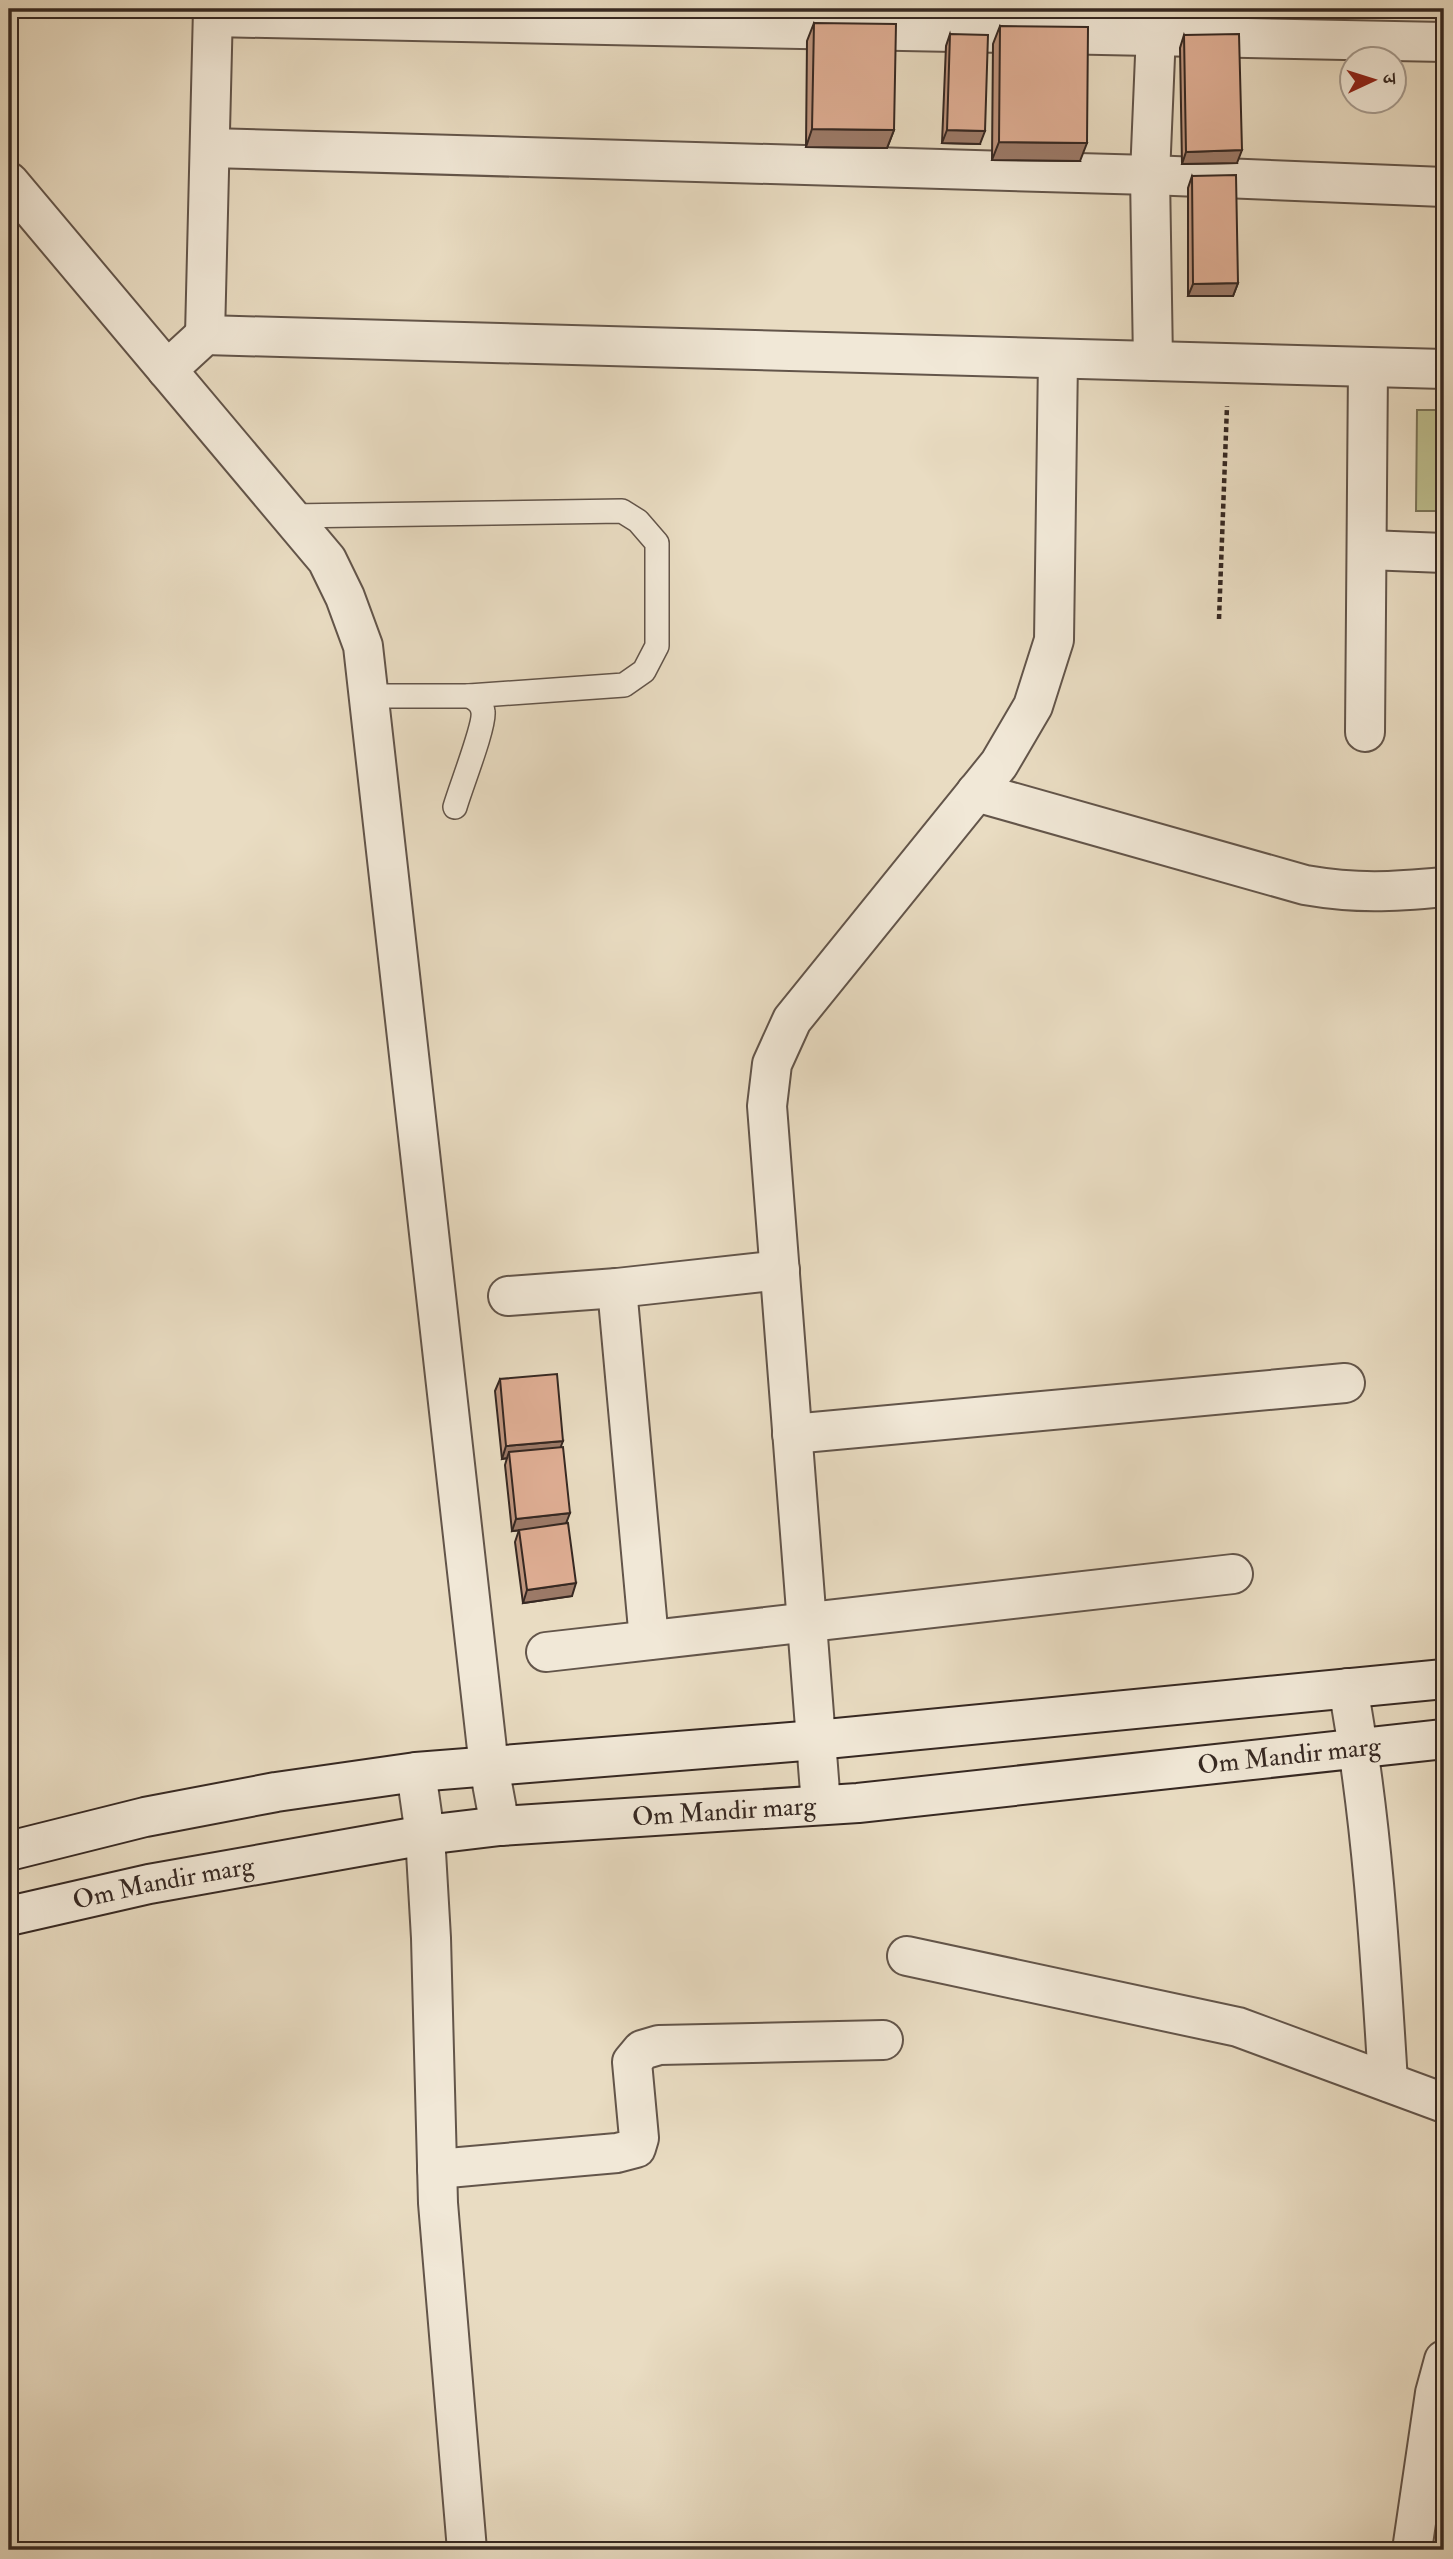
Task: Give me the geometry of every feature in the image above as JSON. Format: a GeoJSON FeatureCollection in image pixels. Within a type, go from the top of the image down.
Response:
{"type":"FeatureCollection","features":[{"type":"Feature","properties":{"kind":"street"},"geometry":{"type":"LineString","coordinates":[[205,335],[213,13],[1393,25],[1444,42]]}},
{"type":"Feature","properties":{"kind":"street"},"geometry":{"type":"LineString","coordinates":[[1153,361],[1150,175],[1157,23]]}},
{"type":"Feature","properties":{"kind":"street"},"geometry":{"type":"LineString","coordinates":[[210,148],[1150,175],[1444,187]]}},
{"type":"Feature","properties":{"kind":"street"},"geometry":{"type":"LineString","coordinates":[[9,182],[327,560],[345,597],[363,646],[489,1767],[499,1826]]}},
{"type":"Feature","properties":{"kind":"street"},"geometry":{"type":"LineString","coordinates":[[167,370],[205,335],[1444,369]]}},
{"type":"Feature","properties":{"kind":"street"},"geometry":{"type":"LineString","coordinates":[[821,1805],[767,1106],[772,1064],[792,1020],[999,764],[1033,706],[1054,640],[1058,359]]}},
{"type":"Feature","properties":{"kind":"street"},"geometry":{"type":"LineString","coordinates":[[1365,732],[1368,367]]}},
{"type":"Feature","properties":{"kind":"street"},"geometry":{"type":"LineString","coordinates":[[1368,550],[1444,552]]}},
{"type":"Feature","properties":{"kind":"street"},"geometry":{"type":"LineString","coordinates":[[976,792],[1305,885],[1344,892],[1380,893],[1444,887]]}},
{"type":"Feature","properties":{"kind":"street"},"geometry":{"type":"LineString","coordinates":[[508,1296],[617,1288],[780,1270]]}},
{"type":"Feature","properties":{"kind":"street"},"geometry":{"type":"LineString","coordinates":[[617,1288],[649,1640]]}},
{"type":"Feature","properties":{"kind":"street"},"geometry":{"type":"LineString","coordinates":[[792,1434],[1345,1383]]}},
{"type":"Feature","properties":{"kind":"street"},"geometry":{"type":"LineString","coordinates":[[546,1652],[1233,1574]]}},
{"type":"Feature","properties":{"kind":"street"},"geometry":{"type":"LineString","coordinates":[[9,1851],[145,1817],[276,1792],[416,1772],[816,1740],[1444,1679]]}},
{"type":"Feature","properties":{"kind":"street"},"geometry":{"type":"LineString","coordinates":[[1348,1688],[1359,1749],[1376,1899],[1388,2082]]}},
{"type":"Feature","properties":{"kind":"street","name":"Om Mandir marg"},"geometry":{"type":"LineString","coordinates":[[9,1916],[149,1884],[425,1836],[499,1826],[821,1805],[1444,1739]]}},
{"type":"Feature","properties":{"kind":"street"},"geometry":{"type":"LineString","coordinates":[[416,1772],[425,1836],[431,1951],[439,2217],[467,2550]]}},
{"type":"Feature","properties":{"kind":"street"},"geometry":{"type":"LineString","coordinates":[[907,1956],[1238,2027],[1444,2103]]}},
{"type":"Feature","properties":{"kind":"street"},"geometry":{"type":"LineString","coordinates":[[437,2169],[636,2148],[639,2138],[632,2062],[642,2050],[659,2045],[883,2040]]}},
{"type":"Feature","properties":{"kind":"street"},"geometry":{"type":"LineString","coordinates":[[1412,2550],[1435,2393],[1444,2360]]}},
{"type":"Feature","properties":{"kind":"lane"},"geometry":{"type":"LineString","coordinates":[[290,516],[622,511],[638,521],[657,543],[657,646],[645,671],[624,685],[469,696],[369,695]]}},
{"type":"Feature","properties":{"kind":"lane"},"geometry":{"type":"LineString","coordinates":[[454,807],[483,712],[478,701],[469,696]]}},
{"type":"Feature","properties":{"kind":"path"},"geometry":{"type":"LineString","coordinates":[[1219,619],[1228,363]]}},
{"type":"Feature","properties":{"kind":"green space"},"geometry":{"type":"Polygon","coordinates":[[[1417,410],[1444,410],[1444,511],[1416,511],[1417,410]]]}},
{"type":"Feature","properties":{"kind":"building"},"geometry":{"type":"Polygon","coordinates":[[[814,23],[896,24],[894,130],[812,129],[814,23]]]}},
{"type":"Feature","properties":{"kind":"building"},"geometry":{"type":"Polygon","coordinates":[[[1000,26],[1088,27],[1087,143],[999,142],[1000,26]]]}},
{"type":"Feature","properties":{"kind":"building"},"geometry":{"type":"Polygon","coordinates":[[[950,34],[988,35],[985,131],[947,130],[950,34]]]}},
{"type":"Feature","properties":{"kind":"building"},"geometry":{"type":"Polygon","coordinates":[[[1239,34],[1242,150],[1186,152],[1184,35],[1239,34]]]}},
{"type":"Feature","properties":{"kind":"building"},"geometry":{"type":"Polygon","coordinates":[[[1236,175],[1238,283],[1193,284],[1192,176],[1236,175]]]}},
{"type":"Feature","properties":{"kind":"building"},"geometry":{"type":"Polygon","coordinates":[[[557,1374],[563,1441],[506,1446],[500,1379],[557,1374]]]}},
{"type":"Feature","properties":{"kind":"building"},"geometry":{"type":"Polygon","coordinates":[[[563,1447],[570,1513],[516,1519],[509,1452],[563,1447]]]}},
{"type":"Feature","properties":{"kind":"building"},"geometry":{"type":"Polygon","coordinates":[[[568,1523],[576,1583],[527,1590],[519,1530],[568,1523]]]}}]}
